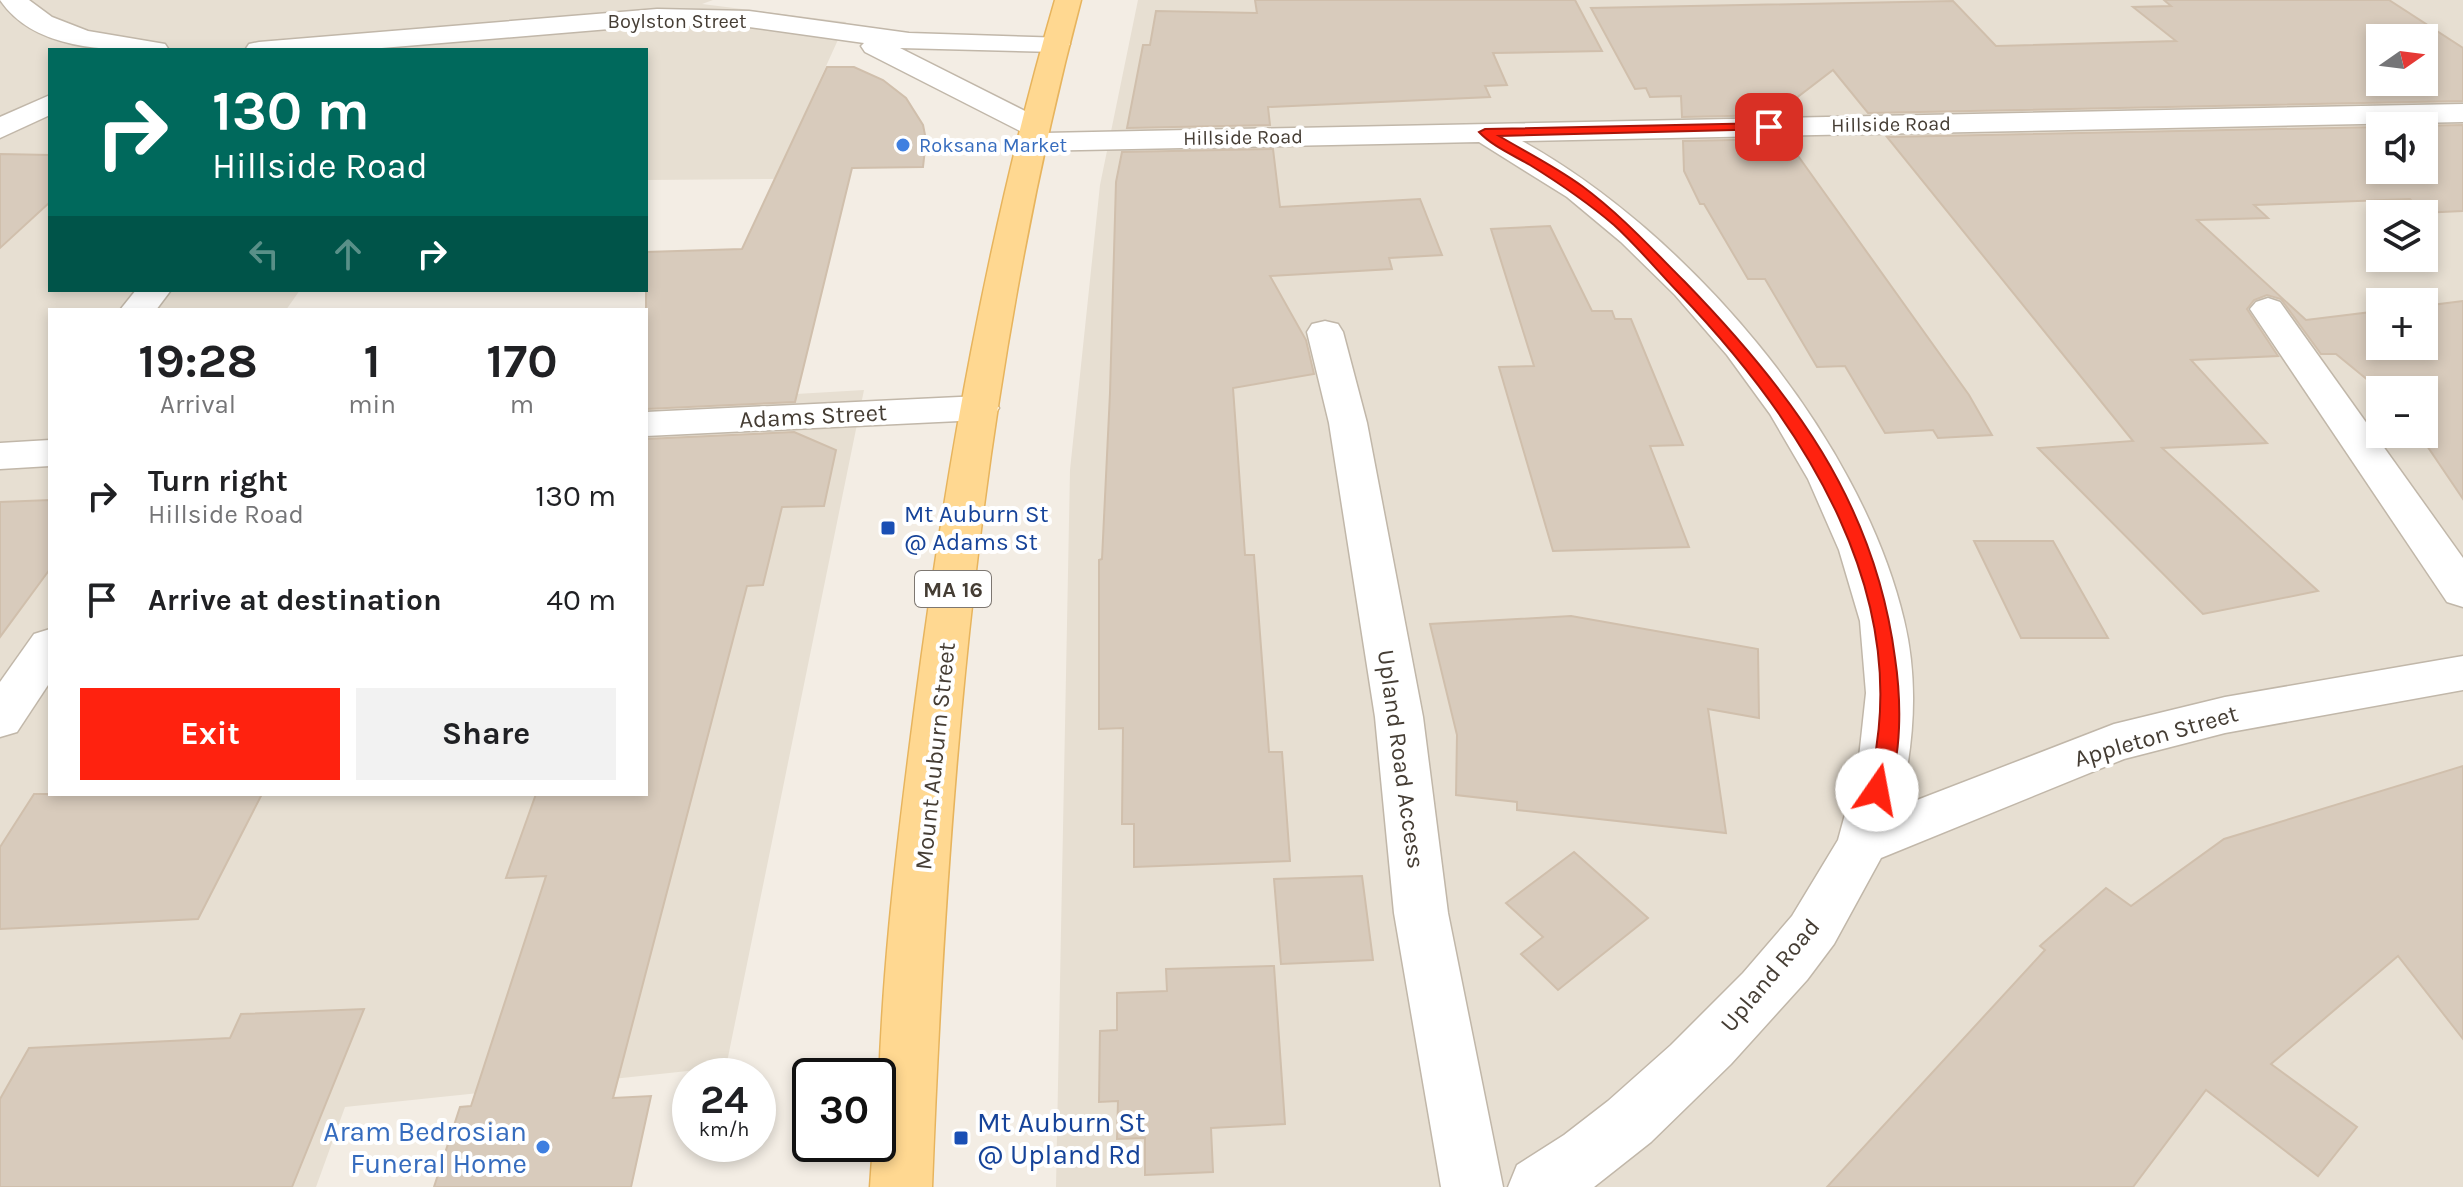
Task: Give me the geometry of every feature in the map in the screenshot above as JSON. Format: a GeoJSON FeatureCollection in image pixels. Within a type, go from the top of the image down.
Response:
{"type":"FeatureCollection","features":[{"type":"Feature","properties":{"kind":"main road","name":"Mount Auburn Street"},"geometry":{"type":"LineString","coordinates":[[901,1187],[933,766],[962,512],[1032,134],[1068,0]]}},
{"type":"Feature","properties":{"kind":"street"},"geometry":{"type":"LineString","coordinates":[[13,0],[25,13],[79,36],[135,48]]}},
{"type":"Feature","properties":{"kind":"street","name":"Boylston Street"},"geometry":{"type":"LineString","coordinates":[[278,48],[654,8],[855,36],[959,43],[1056,44]]}},
{"type":"Feature","properties":{"kind":"street","name":"Boylston Street"},"geometry":{"type":"LineString","coordinates":[[855,36],[1032,134]]}},
{"type":"Feature","properties":{"kind":"street"},"geometry":{"type":"LineString","coordinates":[[0,129],[48,105]]}},
{"type":"Feature","properties":{"kind":"street","name":"Hillside Road"},"geometry":{"type":"LineString","coordinates":[[1032,134],[1485,132],[2463,113]]}},
{"type":"Feature","properties":{"kind":"street","name":"Upland Road"},"geometry":{"type":"LineString","coordinates":[[1485,132],[1576,188],[1620,224],[1663,266],[1754,366],[1794,419],[1830,479],[1859,542],[1880,612],[1890,692],[1885,763],[1863,843],[1810,934],[1740,1015],[1664,1092],[1565,1172],[1539,1187]]}},
{"type":"Feature","properties":{"kind":"street"},"geometry":{"type":"LineString","coordinates":[[140,308],[152,292]]}},
{"type":"Feature","properties":{"kind":"street"},"geometry":{"type":"LineString","coordinates":[[2268,309],[2463,591]]}},
{"type":"Feature","properties":{"kind":"street","name":"Upland Road Access"},"geometry":{"type":"LineString","coordinates":[[1325,332],[1348,423],[1399,717],[1423,927],[1472,1187]]}},
{"type":"Feature","properties":{"kind":"street","name":"Adams Street"},"geometry":{"type":"LineString","coordinates":[[648,424],[980,408]]}},
{"type":"Feature","properties":{"kind":"street"},"geometry":{"type":"LineString","coordinates":[[24,455],[48,422]]}},
{"type":"Feature","properties":{"kind":"street"},"geometry":{"type":"LineString","coordinates":[[0,719],[48,649]]}},
{"type":"Feature","properties":{"kind":"street","name":"Appleton Street"},"geometry":{"type":"LineString","coordinates":[[1863,843],[2114,743],[2225,715],[2463,673]]}},
{"type":"Feature","properties":{"kind":"shaded area"},"geometry":{"type":"Polygon","coordinates":[[[0,0],[713,0],[702,4],[846,22],[775,179],[648,180],[648,48],[48,48],[48,292],[299,292],[287,308],[48,308],[48,796],[648,796],[648,403],[864,390],[728,1058],[672,1058],[672,1073],[345,1107],[316,1187],[0,1187],[0,0]]]}},
{"type":"Feature","properties":{"kind":"shaded area"},"geometry":{"type":"Polygon","coordinates":[[[1138,0],[2463,0],[2463,1187],[1056,1187],[1070,470],[1100,185],[1138,0]]]}},
{"type":"Feature","properties":{"kind":"building"},"geometry":{"type":"Polygon","coordinates":[[[1255,0],[1575,0],[1602,51],[1493,53],[1507,85],[1485,86],[1490,97],[1268,107],[1270,125],[1127,128],[1143,45],[1150,45],[1156,11],[1257,13],[1255,0]]]}},
{"type":"Feature","properties":{"kind":"building"},"geometry":{"type":"Polygon","coordinates":[[[2164,0],[2389,0],[2426,24],[2366,24],[2366,96],[2438,96],[2438,32],[2463,48],[2463,101],[1868,113],[1833,70],[1774,115],[1682,117],[1681,96],[1650,97],[1646,88],[1635,89],[1591,8],[1953,1],[1996,46],[2176,41],[2133,7],[2171,6],[2164,0]]]}},
{"type":"Feature","properties":{"kind":"building"},"geometry":{"type":"Polygon","coordinates":[[[827,67],[854,67],[883,80],[906,98],[923,125],[926,140],[923,167],[852,168],[795,402],[648,409],[648,252],[742,249],[827,67]]]}},
{"type":"Feature","properties":{"kind":"building"},"geometry":{"type":"Polygon","coordinates":[[[2463,125],[2463,211],[2438,212],[2438,200],[2366,200],[2254,205],[2268,218],[2197,220],[2306,320],[2366,313],[2366,360],[2438,360],[2438,304],[2463,301],[2463,499],[2428,448],[2438,448],[2438,376],[2366,376],[2366,379],[2336,354],[2321,354],[2281,299],[2267,295],[2254,300],[2247,309],[2278,356],[2191,360],[2267,443],[2162,448],[2318,591],[2203,614],[2038,448],[2133,441],[1887,137],[2366,127],[2366,184],[2438,184],[2438,126],[2463,125]]]}},
{"type":"Feature","properties":{"kind":"building"},"geometry":{"type":"Polygon","coordinates":[[[1786,139],[1969,395],[1992,435],[1938,438],[1933,430],[1885,433],[1845,366],[1817,367],[1765,279],[1748,279],[1704,204],[1700,204],[1684,171],[1683,141],[1786,139]]]}},
{"type":"Feature","properties":{"kind":"building"},"geometry":{"type":"Polygon","coordinates":[[[1273,149],[1280,207],[1420,199],[1442,255],[1389,258],[1392,269],[1270,276],[1306,340],[1314,374],[1233,388],[1245,555],[1254,555],[1269,752],[1282,752],[1290,861],[1134,867],[1134,824],[1122,824],[1123,728],[1099,729],[1099,560],[1102,559],[1110,393],[1116,182],[1122,152],[1273,149]]]}},
{"type":"Feature","properties":{"kind":"building"},"geometry":{"type":"Polygon","coordinates":[[[0,154],[48,155],[48,204],[0,248],[0,154]]]}},
{"type":"Feature","properties":{"kind":"building"},"geometry":{"type":"Polygon","coordinates":[[[1550,226],[1592,311],[1612,311],[1615,319],[1631,319],[1683,445],[1650,446],[1689,547],[1553,551],[1499,367],[1534,366],[1491,229],[1550,226]]]}},
{"type":"Feature","properties":{"kind":"building"},"geometry":{"type":"Polygon","coordinates":[[[794,432],[836,450],[824,506],[782,507],[763,585],[747,586],[613,1098],[651,1096],[631,1187],[434,1187],[460,1107],[471,1106],[546,876],[506,878],[535,796],[648,796],[648,439],[794,432]]]}},
{"type":"Feature","properties":{"kind":"building"},"geometry":{"type":"Polygon","coordinates":[[[48,500],[48,572],[0,637],[0,502],[48,500]]]}},
{"type":"Feature","properties":{"kind":"building"},"geometry":{"type":"Polygon","coordinates":[[[1974,541],[2053,541],[2108,638],[2021,638],[1974,541]]]}},
{"type":"Feature","properties":{"kind":"building"},"geometry":{"type":"Polygon","coordinates":[[[1571,616],[1758,649],[1759,718],[1708,709],[1726,833],[1517,810],[1517,802],[1456,795],[1457,735],[1430,624],[1571,616]]]}},
{"type":"Feature","properties":{"kind":"building"},"geometry":{"type":"Polygon","coordinates":[[[2463,766],[2463,1039],[2398,956],[2271,1064],[2357,1127],[2318,1176],[2206,1090],[2133,1187],[1827,1187],[2045,950],[2040,946],[2106,888],[2131,906],[2224,839],[2463,766]]]}},
{"type":"Feature","properties":{"kind":"building"},"geometry":{"type":"Polygon","coordinates":[[[34,794],[261,796],[198,919],[0,929],[0,847],[34,794]]]}},
{"type":"Feature","properties":{"kind":"building"},"geometry":{"type":"Polygon","coordinates":[[[1574,852],[1648,918],[1558,990],[1521,954],[1543,937],[1506,903],[1574,852]]]}},
{"type":"Feature","properties":{"kind":"building"},"geometry":{"type":"Polygon","coordinates":[[[1362,876],[1373,960],[1281,964],[1274,879],[1362,876]]]}},
{"type":"Feature","properties":{"kind":"building"},"geometry":{"type":"Polygon","coordinates":[[[1274,966],[1285,1124],[1211,1128],[1213,1172],[1145,1175],[1145,1138],[1117,1139],[1118,1101],[1099,1102],[1100,1031],[1117,1030],[1117,993],[1167,991],[1166,969],[1274,966]]]}},
{"type":"Feature","properties":{"kind":"building"},"geometry":{"type":"Polygon","coordinates":[[[364,1009],[292,1187],[0,1187],[0,1099],[29,1048],[230,1038],[241,1014],[364,1009]]]}},
{"type":"Feature","properties":{"kind":"place","name":"Roksana Market"},"geometry":{"type":"Point","coordinates":[903,145]}},
{"type":"Feature","properties":{"kind":"place","name":"Mt Auburn St @ Adams St"},"geometry":{"type":"Point","coordinates":[888,528]}},
{"type":"Feature","properties":{"kind":"place","name":"Mt Auburn St @ Upland Rd"},"geometry":{"type":"Point","coordinates":[961,1138]}},
{"type":"Feature","properties":{"kind":"place","name":"Aram Bedrosian Funeral Home"},"geometry":{"type":"Point","coordinates":[543,1147]}},
{"type":"Feature","properties":{"kind":"route"},"geometry":{"type":"LineString","coordinates":[[1769,127],[1485,132],[1576,188],[1620,224],[1663,266],[1754,366],[1794,419],[1830,479],[1859,542],[1880,612],[1890,692],[1885,763],[1877,790]]}}]}
